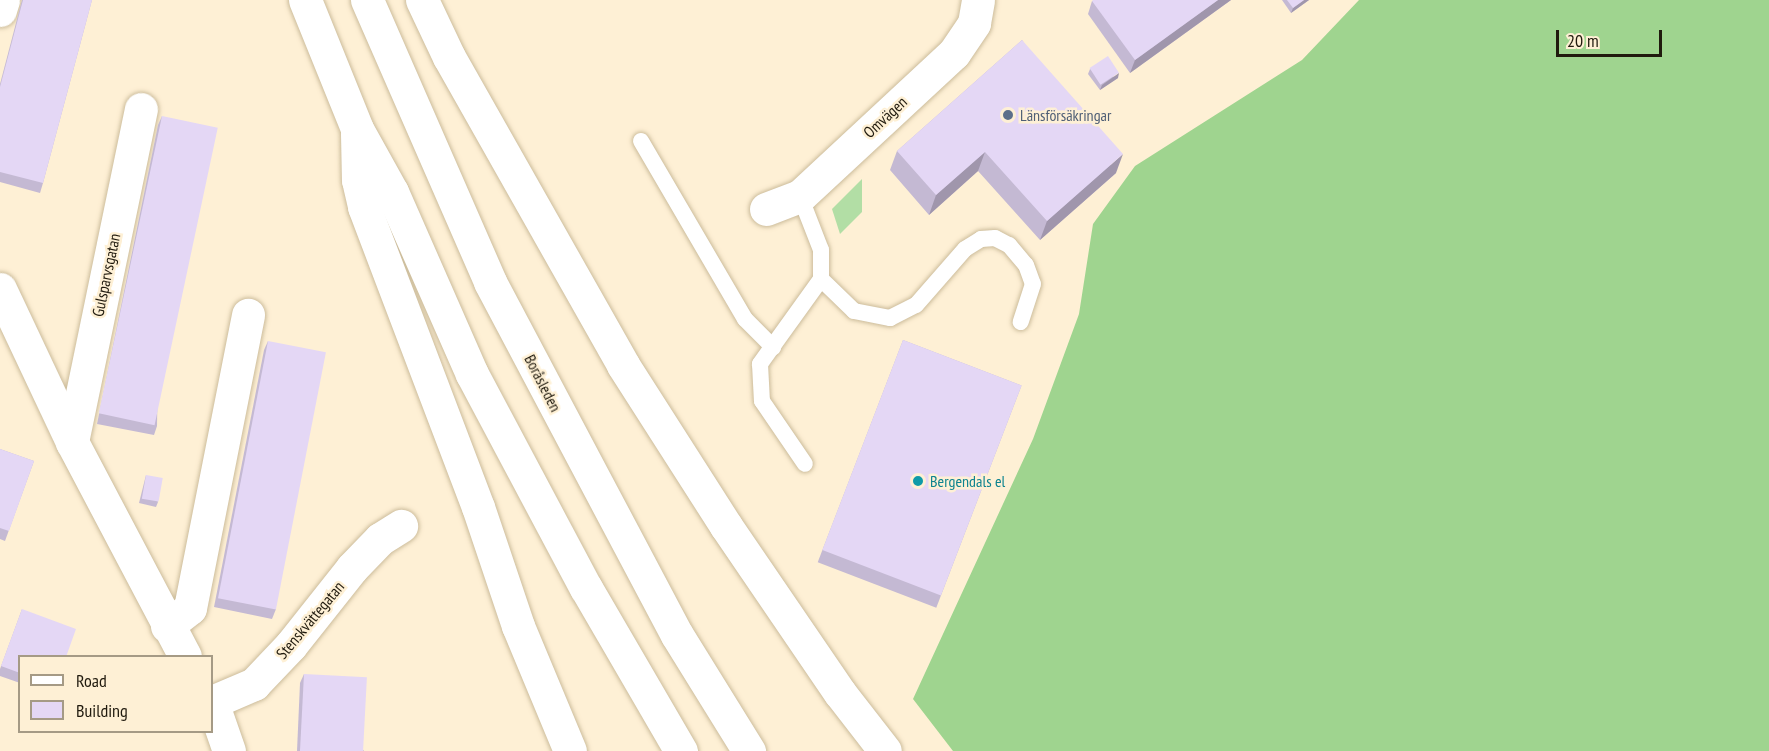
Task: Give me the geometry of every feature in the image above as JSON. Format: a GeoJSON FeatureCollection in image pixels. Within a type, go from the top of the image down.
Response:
{"type":"FeatureCollection","features":[{"type":"Feature","properties":{"kind":"main road"},"geometry":{"type":"LineString","coordinates":[[0,10],[3,0]]}},
{"type":"Feature","properties":{"kind":"main road"},"geometry":{"type":"LineString","coordinates":[[305,0],[357,129],[392,192],[471,374],[586,588],[681,751]]}},
{"type":"Feature","properties":{"kind":"main road","name":"Boråsleden"},"geometry":{"type":"LineString","coordinates":[[367,0],[490,282],[677,635],[749,751]]}},
{"type":"Feature","properties":{"kind":"main road"},"geometry":{"type":"LineString","coordinates":[[422,0],[449,57],[623,365],[746,556],[840,693],[885,751]]}},
{"type":"Feature","properties":{"kind":"main road","name":"Omvägen"},"geometry":{"type":"LineString","coordinates":[[766,209],[800,196],[954,53],[974,23],[978,0]]}},
{"type":"Feature","properties":{"kind":"main road","name":"Gulsparvsgatan"},"geometry":{"type":"LineString","coordinates":[[72,442],[141,109]]}},
{"type":"Feature","properties":{"kind":"main road"},"geometry":{"type":"LineString","coordinates":[[357,129],[358,180],[364,207],[478,507],[518,626],[570,751]]}},
{"type":"Feature","properties":{"kind":"main road"},"geometry":{"type":"LineString","coordinates":[[0,289],[72,442],[184,655]]}},
{"type":"Feature","properties":{"kind":"main road"},"geometry":{"type":"LineString","coordinates":[[167,626],[190,608],[248,315]]}},
{"type":"Feature","properties":{"kind":"main road","name":"Stenskvättegatan"},"geometry":{"type":"LineString","coordinates":[[213,702],[254,684],[291,645],[352,568],[380,540],[401,526]]}},
{"type":"Feature","properties":{"kind":"main road"},"geometry":{"type":"LineString","coordinates":[[213,705],[229,751]]}},
{"type":"Feature","properties":{"kind":"lane"},"geometry":{"type":"LineString","coordinates":[[642,141],[745,319],[773,347]]}},
{"type":"Feature","properties":{"kind":"lane"},"geometry":{"type":"LineString","coordinates":[[800,196],[820,250],[821,279],[760,364],[762,401],[805,464]]}},
{"type":"Feature","properties":{"kind":"lane"},"geometry":{"type":"LineString","coordinates":[[821,279],[855,311],[891,318],[916,305],[965,249],[981,239],[994,238],[1008,245],[1026,265],[1033,284],[1021,322]]}},
{"type":"Feature","properties":{"kind":"green space"},"geometry":{"type":"Polygon","coordinates":[[[1359,0],[1769,0],[1769,751],[953,751],[913,699],[1033,439],[1079,314],[1093,224],[1135,166],[1302,60],[1359,0]]]}},
{"type":"Feature","properties":{"kind":"green space"},"geometry":{"type":"Polygon","coordinates":[[[862,179],[862,212],[840,234],[832,209],[862,179]]]}},
{"type":"Feature","properties":{"kind":"building"},"geometry":{"type":"Polygon","coordinates":[[[23,0],[92,0],[43,183],[0,172],[0,87],[23,0]]]}},
{"type":"Feature","properties":{"kind":"building"},"geometry":{"type":"Polygon","coordinates":[[[1093,0],[1218,0],[1135,60],[1093,0]]]}},
{"type":"Feature","properties":{"kind":"building"},"geometry":{"type":"Polygon","coordinates":[[[1287,0],[1304,0],[1293,8],[1287,0]]]}},
{"type":"Feature","properties":{"kind":"building","name":"Länsförsäkringar"},"geometry":{"type":"Polygon","coordinates":[[[1022,40],[1123,154],[1047,221],[985,152],[936,195],[897,151],[1022,40]]]}},
{"type":"Feature","properties":{"kind":"building"},"geometry":{"type":"Polygon","coordinates":[[[1108,56],[1119,73],[1100,85],[1090,68],[1108,56]]]}},
{"type":"Feature","properties":{"kind":"building"},"geometry":{"type":"Polygon","coordinates":[[[162,116],[218,128],[155,425],[99,413],[162,116]]]}},
{"type":"Feature","properties":{"kind":"building","name":"Bergendals el"},"geometry":{"type":"Polygon","coordinates":[[[903,340],[1022,386],[941,596],[822,550],[903,340]]]}},
{"type":"Feature","properties":{"kind":"building"},"geometry":{"type":"Polygon","coordinates":[[[268,341],[326,352],[276,609],[218,598],[268,341]]]}},
{"type":"Feature","properties":{"kind":"building"},"geometry":{"type":"Polygon","coordinates":[[[0,449],[34,461],[9,531],[0,528],[0,449]]]}},
{"type":"Feature","properties":{"kind":"building"},"geometry":{"type":"Polygon","coordinates":[[[146,475],[163,478],[159,502],[142,499],[146,475]]]}},
{"type":"Feature","properties":{"kind":"building"},"geometry":{"type":"Polygon","coordinates":[[[22,609],[76,629],[67,655],[18,655],[18,672],[1,666],[22,609]]]}},
{"type":"Feature","properties":{"kind":"building"},"geometry":{"type":"Polygon","coordinates":[[[304,674],[367,677],[363,751],[300,751],[304,674]]]}},
{"type":"Feature","properties":{"kind":"place","name":"Länsförsäkringar"},"geometry":{"type":"Point","coordinates":[1008,115]}},
{"type":"Feature","properties":{"kind":"place","name":"Bergendals el"},"geometry":{"type":"Point","coordinates":[918,481]}}]}
